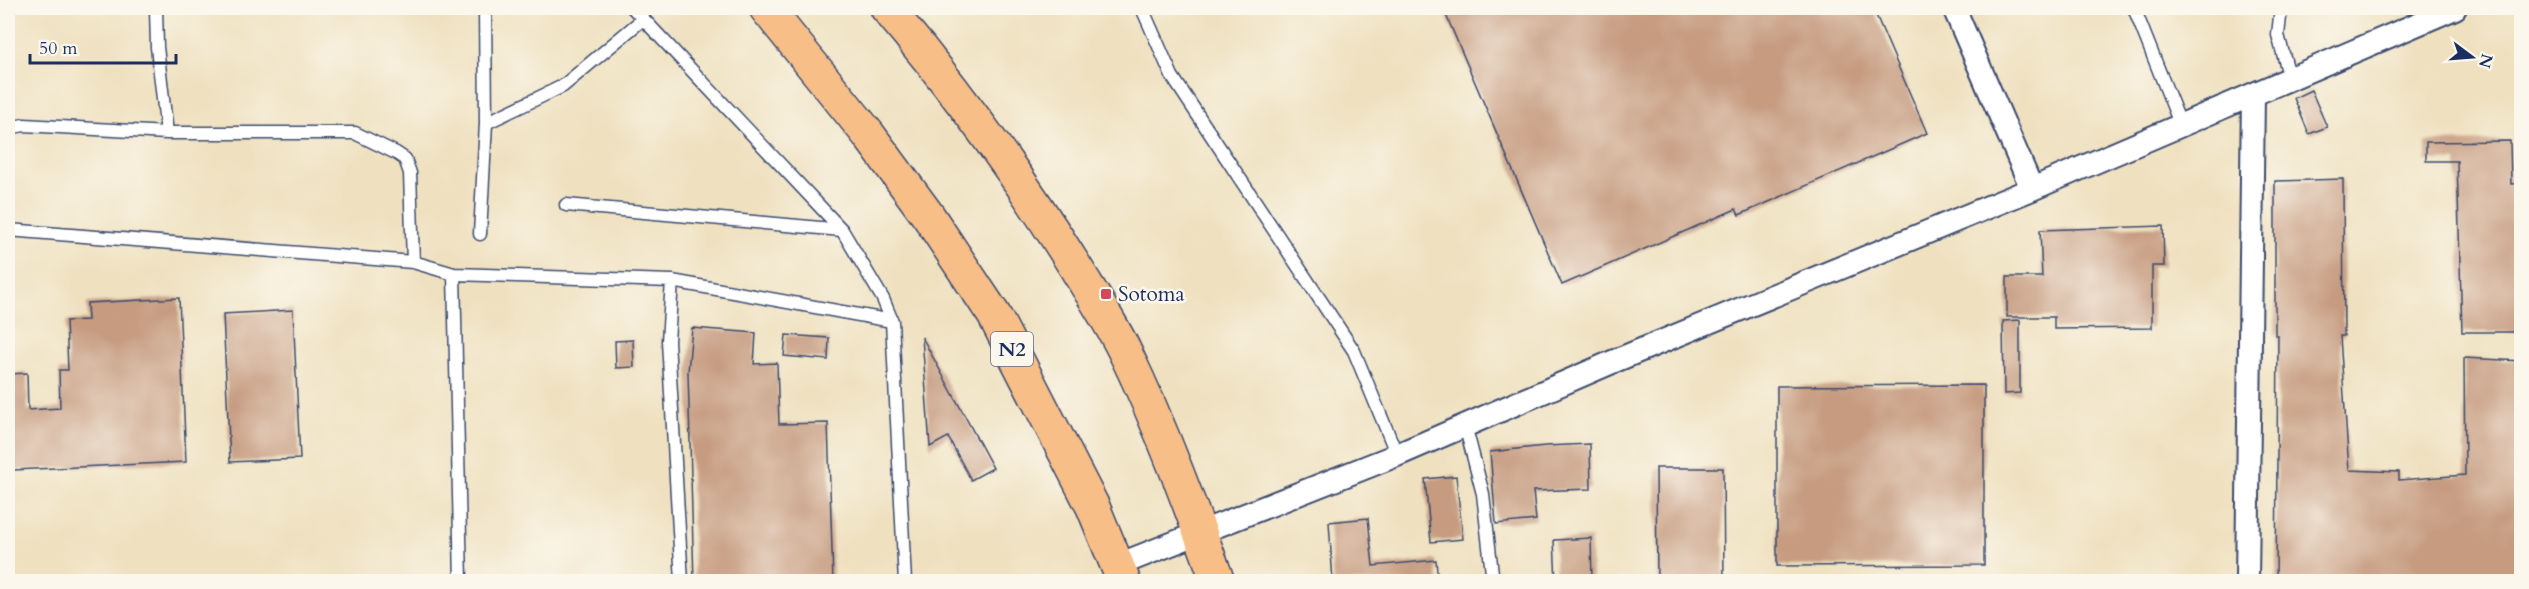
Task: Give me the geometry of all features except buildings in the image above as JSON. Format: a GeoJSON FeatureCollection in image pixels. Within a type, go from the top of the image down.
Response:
{"type":"FeatureCollection","features":[{"type":"Feature","properties":{"kind":"highway","name":"N2"},"geometry":{"type":"LineString","coordinates":[[766,8],[875,143],[929,217],[994,315],[1088,497],[1121,573]]}},
{"type":"Feature","properties":{"kind":"highway"},"geometry":{"type":"LineString","coordinates":[[886,8],[951,85],[1009,165],[1094,298],[1126,353],[1218,582]]}},
{"type":"Feature","properties":{"kind":"street"},"geometry":{"type":"LineString","coordinates":[[1954,8],[2032,189]]}},
{"type":"Feature","properties":{"kind":"street"},"geometry":{"type":"LineString","coordinates":[[1121,573],[1199,531],[1397,455],[1617,360],[2032,189],[2455,8]]}},
{"type":"Feature","properties":{"kind":"street"},"geometry":{"type":"LineString","coordinates":[[2247,582],[2253,95]]}},
{"type":"Feature","properties":{"kind":"lane"},"geometry":{"type":"LineString","coordinates":[[156,8],[157,47],[167,133]]}},
{"type":"Feature","properties":{"kind":"lane"},"geometry":{"type":"LineString","coordinates":[[480,234],[486,123],[485,8]]}},
{"type":"Feature","properties":{"kind":"lane"},"geometry":{"type":"LineString","coordinates":[[633,8],[842,230],[867,269],[892,321],[905,582]]}},
{"type":"Feature","properties":{"kind":"lane"},"geometry":{"type":"LineString","coordinates":[[1142,8],[1172,76],[1354,351],[1397,455]]}},
{"type":"Feature","properties":{"kind":"lane"},"geometry":{"type":"LineString","coordinates":[[2134,8],[2181,126]]}},
{"type":"Feature","properties":{"kind":"lane"},"geometry":{"type":"LineString","coordinates":[[2281,8],[2278,35],[2290,79]]}},
{"type":"Feature","properties":{"kind":"lane"},"geometry":{"type":"LineString","coordinates":[[486,123],[563,86],[643,20]]}},
{"type":"Feature","properties":{"kind":"lane"},"geometry":{"type":"LineString","coordinates":[[8,128],[24,125],[167,133],[355,133],[405,159],[410,173],[413,262]]}},
{"type":"Feature","properties":{"kind":"lane"},"geometry":{"type":"LineString","coordinates":[[566,205],[842,230]]}},
{"type":"Feature","properties":{"kind":"lane"},"geometry":{"type":"LineString","coordinates":[[8,230],[413,262],[454,274],[672,281],[892,321]]}},
{"type":"Feature","properties":{"kind":"lane"},"geometry":{"type":"LineString","coordinates":[[454,274],[461,582]]}},
{"type":"Feature","properties":{"kind":"lane"},"geometry":{"type":"LineString","coordinates":[[672,281],[668,341],[682,582]]}},
{"type":"Feature","properties":{"kind":"lane"},"geometry":{"type":"LineString","coordinates":[[1466,425],[1483,494],[1493,582]]}},
{"type":"Feature","properties":{"kind":"place","name":"Sotoma"},"geometry":{"type":"Point","coordinates":[1106,294]}}]}
